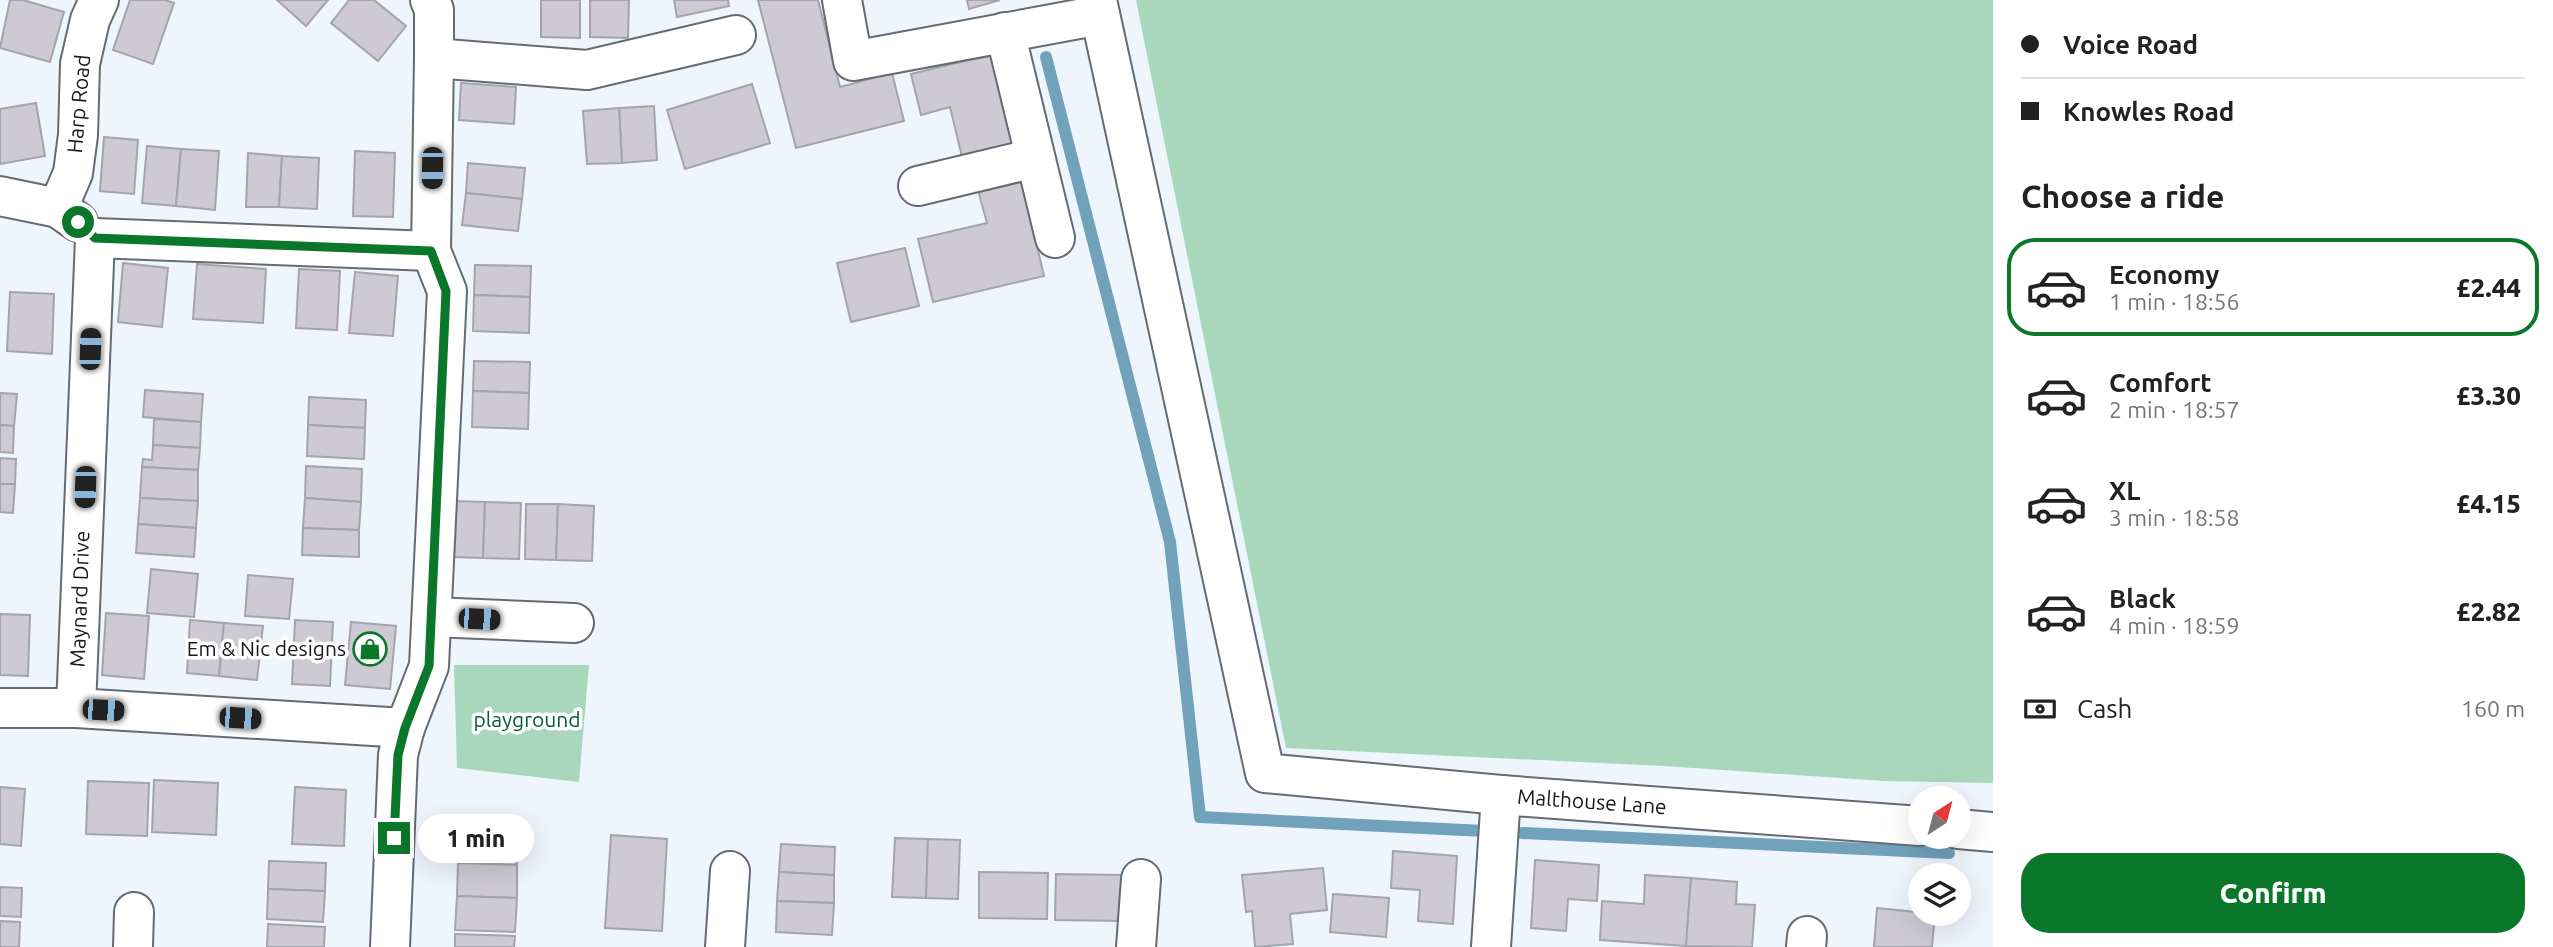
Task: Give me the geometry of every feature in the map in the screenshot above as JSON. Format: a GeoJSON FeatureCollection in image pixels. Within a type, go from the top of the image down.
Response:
{"type":"FeatureCollection","features":[{"type":"Feature","properties":{"kind":"street"},"geometry":{"type":"LineString","coordinates":[[390,947],[398,755],[405,728],[429,666],[446,291],[431,251],[434,10],[430,0]]}},
{"type":"Feature","properties":{"kind":"street"},"geometry":{"type":"LineString","coordinates":[[842,0],[853,61],[1005,32],[1099,7]]}},
{"type":"Feature","properties":{"kind":"street","name":"Harp Road"},"geometry":{"type":"LineString","coordinates":[[58,208],[73,173],[78,135],[84,7]]}},
{"type":"Feature","properties":{"kind":"street","name":"Malthouse Lane"},"geometry":{"type":"LineString","coordinates":[[1099,7],[1265,774],[1501,795],[1908,825]]}},
{"type":"Feature","properties":{"kind":"street"},"geometry":{"type":"LineString","coordinates":[[1005,32],[1055,238]]}},
{"type":"Feature","properties":{"kind":"street"},"geometry":{"type":"LineString","coordinates":[[434,58],[587,70],[736,35]]}},
{"type":"Feature","properties":{"kind":"street"},"geometry":{"type":"LineString","coordinates":[[918,186],[1035,158]]}},
{"type":"Feature","properties":{"kind":"street"},"geometry":{"type":"LineString","coordinates":[[0,196],[58,208],[95,238],[431,251]]}},
{"type":"Feature","properties":{"kind":"street","name":"Maynard Drive"},"geometry":{"type":"LineString","coordinates":[[76,708],[95,238]]}},
{"type":"Feature","properties":{"kind":"street"},"geometry":{"type":"LineString","coordinates":[[432,617],[574,624]]}},
{"type":"Feature","properties":{"kind":"street"},"geometry":{"type":"LineString","coordinates":[[0,708],[76,708],[405,728]]}},
{"type":"Feature","properties":{"kind":"street"},"geometry":{"type":"LineString","coordinates":[[1491,947],[1501,795]]}},
{"type":"Feature","properties":{"kind":"street"},"geometry":{"type":"LineString","coordinates":[[1971,830],[1993,832]]}},
{"type":"Feature","properties":{"kind":"street"},"geometry":{"type":"LineString","coordinates":[[725,947],[730,871]]}},
{"type":"Feature","properties":{"kind":"street"},"geometry":{"type":"LineString","coordinates":[[1136,947],[1141,879]]}},
{"type":"Feature","properties":{"kind":"green space"},"geometry":{"type":"Polygon","coordinates":[[[1136,0],[1993,0],[1993,783],[1884,781],[1664,766],[1286,748],[1136,0]]]}},
{"type":"Feature","properties":{"kind":"green space","name":"playground"},"geometry":{"type":"Polygon","coordinates":[[[454,665],[589,665],[579,782],[457,768],[454,665]]]}},
{"type":"Feature","properties":{"kind":"building"},"geometry":{"type":"Polygon","coordinates":[[[10,0],[23,0],[64,12],[50,62],[0,48],[10,0]]]}},
{"type":"Feature","properties":{"kind":"building"},"geometry":{"type":"Polygon","coordinates":[[[130,0],[165,0],[174,3],[153,64],[113,50],[130,0]]]}},
{"type":"Feature","properties":{"kind":"building"},"geometry":{"type":"Polygon","coordinates":[[[277,0],[328,0],[306,26],[277,0]]]}},
{"type":"Feature","properties":{"kind":"building"},"geometry":{"type":"Polygon","coordinates":[[[349,0],[374,0],[406,26],[378,61],[331,23],[349,0]]]}},
{"type":"Feature","properties":{"kind":"building"},"geometry":{"type":"Polygon","coordinates":[[[541,0],[580,0],[580,38],[541,37],[541,0]]]}},
{"type":"Feature","properties":{"kind":"building"},"geometry":{"type":"Polygon","coordinates":[[[590,0],[629,0],[628,38],[590,37],[590,0]]]}},
{"type":"Feature","properties":{"kind":"building"},"geometry":{"type":"Polygon","coordinates":[[[674,0],[728,0],[729,6],[677,17],[674,0]]]}},
{"type":"Feature","properties":{"kind":"building"},"geometry":{"type":"Polygon","coordinates":[[[758,0],[818,0],[840,87],[892,73],[904,121],[796,148],[758,0]]]}},
{"type":"Feature","properties":{"kind":"building"},"geometry":{"type":"Polygon","coordinates":[[[967,0],[1000,0],[969,9],[967,0]]]}},
{"type":"Feature","properties":{"kind":"building"},"geometry":{"type":"Polygon","coordinates":[[[998,53],[1022,151],[964,165],[950,107],[921,115],[911,74],[998,53]]]}},
{"type":"Feature","properties":{"kind":"building"},"geometry":{"type":"Polygon","coordinates":[[[461,83],[516,87],[514,124],[459,120],[461,83]]]}},
{"type":"Feature","properties":{"kind":"building"},"geometry":{"type":"Polygon","coordinates":[[[752,84],[770,143],[685,169],[667,110],[752,84]]]}},
{"type":"Feature","properties":{"kind":"building"},"geometry":{"type":"Polygon","coordinates":[[[36,103],[45,156],[0,164],[0,109],[36,103]]]}},
{"type":"Feature","properties":{"kind":"building"},"geometry":{"type":"Polygon","coordinates":[[[654,106],[657,160],[622,163],[619,108],[654,106]]]}},
{"type":"Feature","properties":{"kind":"building"},"geometry":{"type":"Polygon","coordinates":[[[619,108],[622,163],[587,164],[583,111],[619,108]]]}},
{"type":"Feature","properties":{"kind":"building"},"geometry":{"type":"Polygon","coordinates":[[[104,137],[138,140],[134,194],[100,191],[104,137]]]}},
{"type":"Feature","properties":{"kind":"building"},"geometry":{"type":"Polygon","coordinates":[[[147,146],[181,149],[176,206],[142,203],[147,146]]]}},
{"type":"Feature","properties":{"kind":"building"},"geometry":{"type":"Polygon","coordinates":[[[181,149],[219,151],[215,210],[176,206],[181,149]]]}},
{"type":"Feature","properties":{"kind":"building"},"geometry":{"type":"Polygon","coordinates":[[[355,151],[395,153],[393,217],[353,216],[355,151]]]}},
{"type":"Feature","properties":{"kind":"building"},"geometry":{"type":"Polygon","coordinates":[[[248,153],[282,156],[279,207],[246,207],[248,153]]]}},
{"type":"Feature","properties":{"kind":"building"},"geometry":{"type":"Polygon","coordinates":[[[282,156],[319,158],[317,209],[279,207],[282,156]]]}},
{"type":"Feature","properties":{"kind":"building"},"geometry":{"type":"Polygon","coordinates":[[[468,163],[525,168],[522,199],[466,193],[468,163]]]}},
{"type":"Feature","properties":{"kind":"building"},"geometry":{"type":"Polygon","coordinates":[[[1021,179],[1044,276],[933,302],[918,239],[987,223],[978,190],[1021,179]]]}},
{"type":"Feature","properties":{"kind":"building"},"geometry":{"type":"Polygon","coordinates":[[[466,193],[522,199],[518,231],[462,225],[466,193]]]}},
{"type":"Feature","properties":{"kind":"building"},"geometry":{"type":"Polygon","coordinates":[[[905,248],[919,306],[851,322],[837,263],[905,248]]]}},
{"type":"Feature","properties":{"kind":"building"},"geometry":{"type":"Polygon","coordinates":[[[123,263],[168,268],[162,327],[118,322],[123,263]]]}},
{"type":"Feature","properties":{"kind":"building"},"geometry":{"type":"Polygon","coordinates":[[[197,264],[266,269],[263,323],[193,319],[197,264]]]}},
{"type":"Feature","properties":{"kind":"building"},"geometry":{"type":"Polygon","coordinates":[[[475,265],[531,266],[530,297],[474,295],[475,265]]]}},
{"type":"Feature","properties":{"kind":"building"},"geometry":{"type":"Polygon","coordinates":[[[299,269],[340,271],[337,330],[296,328],[299,269]]]}},
{"type":"Feature","properties":{"kind":"building"},"geometry":{"type":"Polygon","coordinates":[[[355,272],[398,276],[393,336],[349,333],[355,272]]]}},
{"type":"Feature","properties":{"kind":"building"},"geometry":{"type":"Polygon","coordinates":[[[10,292],[54,294],[52,354],[7,351],[10,292]]]}},
{"type":"Feature","properties":{"kind":"building"},"geometry":{"type":"Polygon","coordinates":[[[474,295],[530,297],[529,333],[473,331],[474,295]]]}},
{"type":"Feature","properties":{"kind":"building"},"geometry":{"type":"Polygon","coordinates":[[[474,361],[530,362],[529,393],[473,391],[474,361]]]}},
{"type":"Feature","properties":{"kind":"building"},"geometry":{"type":"Polygon","coordinates":[[[145,390],[203,394],[201,422],[143,417],[145,390]]]}},
{"type":"Feature","properties":{"kind":"building"},"geometry":{"type":"Polygon","coordinates":[[[473,391],[529,393],[528,429],[472,427],[473,391]]]}},
{"type":"Feature","properties":{"kind":"building"},"geometry":{"type":"Polygon","coordinates":[[[0,393],[17,394],[14,426],[0,425],[0,393]]]}},
{"type":"Feature","properties":{"kind":"building"},"geometry":{"type":"Polygon","coordinates":[[[309,397],[366,400],[365,428],[308,425],[309,397]]]}},
{"type":"Feature","properties":{"kind":"building"},"geometry":{"type":"Polygon","coordinates":[[[154,419],[201,422],[200,448],[153,445],[154,419]]]}},
{"type":"Feature","properties":{"kind":"building"},"geometry":{"type":"Polygon","coordinates":[[[0,425],[14,426],[13,453],[0,452],[0,425]]]}},
{"type":"Feature","properties":{"kind":"building"},"geometry":{"type":"Polygon","coordinates":[[[308,425],[365,428],[364,459],[307,456],[308,425]]]}},
{"type":"Feature","properties":{"kind":"building"},"geometry":{"type":"Polygon","coordinates":[[[153,445],[200,448],[198,470],[142,467],[143,459],[152,460],[153,445]]]}},
{"type":"Feature","properties":{"kind":"building"},"geometry":{"type":"Polygon","coordinates":[[[0,458],[16,459],[15,484],[0,484],[0,458]]]}},
{"type":"Feature","properties":{"kind":"building"},"geometry":{"type":"Polygon","coordinates":[[[306,466],[362,469],[361,502],[305,498],[306,466]]]}},
{"type":"Feature","properties":{"kind":"building"},"geometry":{"type":"Polygon","coordinates":[[[142,467],[198,470],[198,501],[140,498],[142,467]]]}},
{"type":"Feature","properties":{"kind":"building"},"geometry":{"type":"Polygon","coordinates":[[[0,484],[15,484],[13,513],[0,512],[0,484]]]}},
{"type":"Feature","properties":{"kind":"building"},"geometry":{"type":"Polygon","coordinates":[[[140,498],[198,501],[196,528],[138,524],[140,498]]]}},
{"type":"Feature","properties":{"kind":"building"},"geometry":{"type":"Polygon","coordinates":[[[305,498],[361,502],[359,530],[303,528],[305,498]]]}},
{"type":"Feature","properties":{"kind":"building"},"geometry":{"type":"Polygon","coordinates":[[[453,501],[485,502],[483,558],[452,557],[453,501]]]}},
{"type":"Feature","properties":{"kind":"building"},"geometry":{"type":"Polygon","coordinates":[[[485,502],[521,503],[519,559],[483,558],[485,502]]]}},
{"type":"Feature","properties":{"kind":"building"},"geometry":{"type":"Polygon","coordinates":[[[526,504],[558,504],[556,560],[525,559],[526,504]]]}},
{"type":"Feature","properties":{"kind":"building"},"geometry":{"type":"Polygon","coordinates":[[[558,504],[594,506],[592,561],[556,560],[558,504]]]}},
{"type":"Feature","properties":{"kind":"building"},"geometry":{"type":"Polygon","coordinates":[[[138,524],[196,528],[194,557],[136,553],[138,524]]]}},
{"type":"Feature","properties":{"kind":"building"},"geometry":{"type":"Polygon","coordinates":[[[303,528],[359,530],[359,557],[302,555],[303,528]]]}},
{"type":"Feature","properties":{"kind":"building"},"geometry":{"type":"Polygon","coordinates":[[[151,569],[198,574],[194,617],[147,613],[151,569]]]}},
{"type":"Feature","properties":{"kind":"building"},"geometry":{"type":"Polygon","coordinates":[[[248,575],[293,579],[289,619],[245,616],[248,575]]]}},
{"type":"Feature","properties":{"kind":"building"},"geometry":{"type":"Polygon","coordinates":[[[106,613],[149,616],[144,679],[102,675],[106,613]]]}},
{"type":"Feature","properties":{"kind":"building"},"geometry":{"type":"Polygon","coordinates":[[[0,614],[30,615],[28,676],[0,675],[0,614]]]}},
{"type":"Feature","properties":{"kind":"building"},"geometry":{"type":"Polygon","coordinates":[[[190,620],[224,623],[219,676],[187,673],[190,620]]]}},
{"type":"Feature","properties":{"kind":"building"},"geometry":{"type":"Polygon","coordinates":[[[295,620],[333,622],[330,686],[292,684],[295,620]]]}},
{"type":"Feature","properties":{"kind":"building"},"geometry":{"type":"Polygon","coordinates":[[[351,622],[396,626],[390,689],[345,685],[351,622]]]}},
{"type":"Feature","properties":{"kind":"building"},"geometry":{"type":"Polygon","coordinates":[[[224,623],[263,626],[257,680],[219,676],[224,623]]]}},
{"type":"Feature","properties":{"kind":"building"},"geometry":{"type":"Polygon","coordinates":[[[154,780],[218,783],[216,835],[152,832],[154,780]]]}},
{"type":"Feature","properties":{"kind":"building"},"geometry":{"type":"Polygon","coordinates":[[[88,781],[149,783],[147,836],[86,834],[88,781]]]}},
{"type":"Feature","properties":{"kind":"building"},"geometry":{"type":"Polygon","coordinates":[[[0,787],[25,789],[21,846],[0,844],[0,787]]]}},
{"type":"Feature","properties":{"kind":"building"},"geometry":{"type":"Polygon","coordinates":[[[295,787],[346,790],[344,846],[292,844],[295,787]]]}},
{"type":"Feature","properties":{"kind":"building"},"geometry":{"type":"Polygon","coordinates":[[[459,832],[519,833],[517,865],[458,863],[459,832]]]}},
{"type":"Feature","properties":{"kind":"building"},"geometry":{"type":"Polygon","coordinates":[[[611,835],[667,839],[662,931],[605,928],[611,835]]]}},
{"type":"Feature","properties":{"kind":"building"},"geometry":{"type":"Polygon","coordinates":[[[895,838],[928,839],[926,898],[892,897],[895,838]]]}},
{"type":"Feature","properties":{"kind":"building"},"geometry":{"type":"Polygon","coordinates":[[[928,839],[960,840],[958,899],[926,898],[928,839]]]}},
{"type":"Feature","properties":{"kind":"building"},"geometry":{"type":"Polygon","coordinates":[[[781,844],[835,847],[834,875],[779,872],[781,844]]]}},
{"type":"Feature","properties":{"kind":"building"},"geometry":{"type":"Polygon","coordinates":[[[1393,851],[1457,856],[1453,924],[1418,921],[1420,890],[1391,888],[1393,851]]]}},
{"type":"Feature","properties":{"kind":"building"},"geometry":{"type":"Polygon","coordinates":[[[1535,860],[1599,865],[1597,901],[1568,899],[1566,931],[1531,928],[1535,860]]]}},
{"type":"Feature","properties":{"kind":"building"},"geometry":{"type":"Polygon","coordinates":[[[269,861],[326,863],[325,891],[268,889],[269,861]]]}},
{"type":"Feature","properties":{"kind":"building"},"geometry":{"type":"Polygon","coordinates":[[[458,863],[517,865],[517,898],[457,896],[458,863]]]}},
{"type":"Feature","properties":{"kind":"building"},"geometry":{"type":"Polygon","coordinates":[[[1323,868],[1327,910],[1290,914],[1293,944],[1255,947],[1252,911],[1246,912],[1242,875],[1323,868]]]}},
{"type":"Feature","properties":{"kind":"building"},"geometry":{"type":"Polygon","coordinates":[[[779,872],[834,875],[834,903],[777,901],[779,872]]]}},
{"type":"Feature","properties":{"kind":"building"},"geometry":{"type":"Polygon","coordinates":[[[979,872],[1048,873],[1047,919],[979,918],[979,872]]]}},
{"type":"Feature","properties":{"kind":"building"},"geometry":{"type":"Polygon","coordinates":[[[1056,874],[1124,875],[1124,921],[1055,920],[1056,874]]]}},
{"type":"Feature","properties":{"kind":"building"},"geometry":{"type":"Polygon","coordinates":[[[1645,875],[1691,878],[1686,946],[1600,940],[1602,901],[1644,904],[1645,875]]]}},
{"type":"Feature","properties":{"kind":"building"},"geometry":{"type":"Polygon","coordinates":[[[1691,878],[1737,882],[1736,904],[1755,905],[1752,947],[1686,946],[1691,878]]]}},
{"type":"Feature","properties":{"kind":"building"},"geometry":{"type":"Polygon","coordinates":[[[0,887],[22,888],[21,917],[0,916],[0,887]]]}},
{"type":"Feature","properties":{"kind":"building"},"geometry":{"type":"Polygon","coordinates":[[[268,889],[325,891],[323,922],[267,919],[268,889]]]}},
{"type":"Feature","properties":{"kind":"building"},"geometry":{"type":"Polygon","coordinates":[[[1333,894],[1389,898],[1386,937],[1330,932],[1333,894]]]}},
{"type":"Feature","properties":{"kind":"building"},"geometry":{"type":"Polygon","coordinates":[[[457,896],[517,898],[515,932],[455,930],[457,896]]]}},
{"type":"Feature","properties":{"kind":"building"},"geometry":{"type":"Polygon","coordinates":[[[777,901],[834,903],[832,935],[776,932],[777,901]]]}},
{"type":"Feature","properties":{"kind":"building"},"geometry":{"type":"Polygon","coordinates":[[[1877,908],[1908,911],[1908,926],[1934,926],[1932,947],[1874,947],[1877,908]]]}},
{"type":"Feature","properties":{"kind":"building"},"geometry":{"type":"Polygon","coordinates":[[[0,921],[20,922],[19,947],[0,947],[0,921]]]}},
{"type":"Feature","properties":{"kind":"building"},"geometry":{"type":"Polygon","coordinates":[[[268,924],[325,927],[324,947],[267,947],[268,924]]]}},
{"type":"Feature","properties":{"kind":"building"},"geometry":{"type":"Polygon","coordinates":[[[455,934],[515,936],[514,947],[455,947],[455,934]]]}},
{"type":"Feature","properties":{"kind":"waterway"},"geometry":{"type":"LineString","coordinates":[[1046,57],[1170,542],[1200,817],[1484,831]]}},
{"type":"Feature","properties":{"kind":"waterway"},"geometry":{"type":"LineString","coordinates":[[1522,833],[1949,853]]}},
{"type":"Feature","properties":{"kind":"place","name":"Em & Nic designs"},"geometry":{"type":"Point","coordinates":[370,649]}},
{"type":"Feature","properties":{"kind":"route"},"geometry":{"type":"LineString","coordinates":[[78,222],[95,238],[260,242],[431,251],[446,291],[429,666],[405,728],[398,755],[394,838]]}}]}
